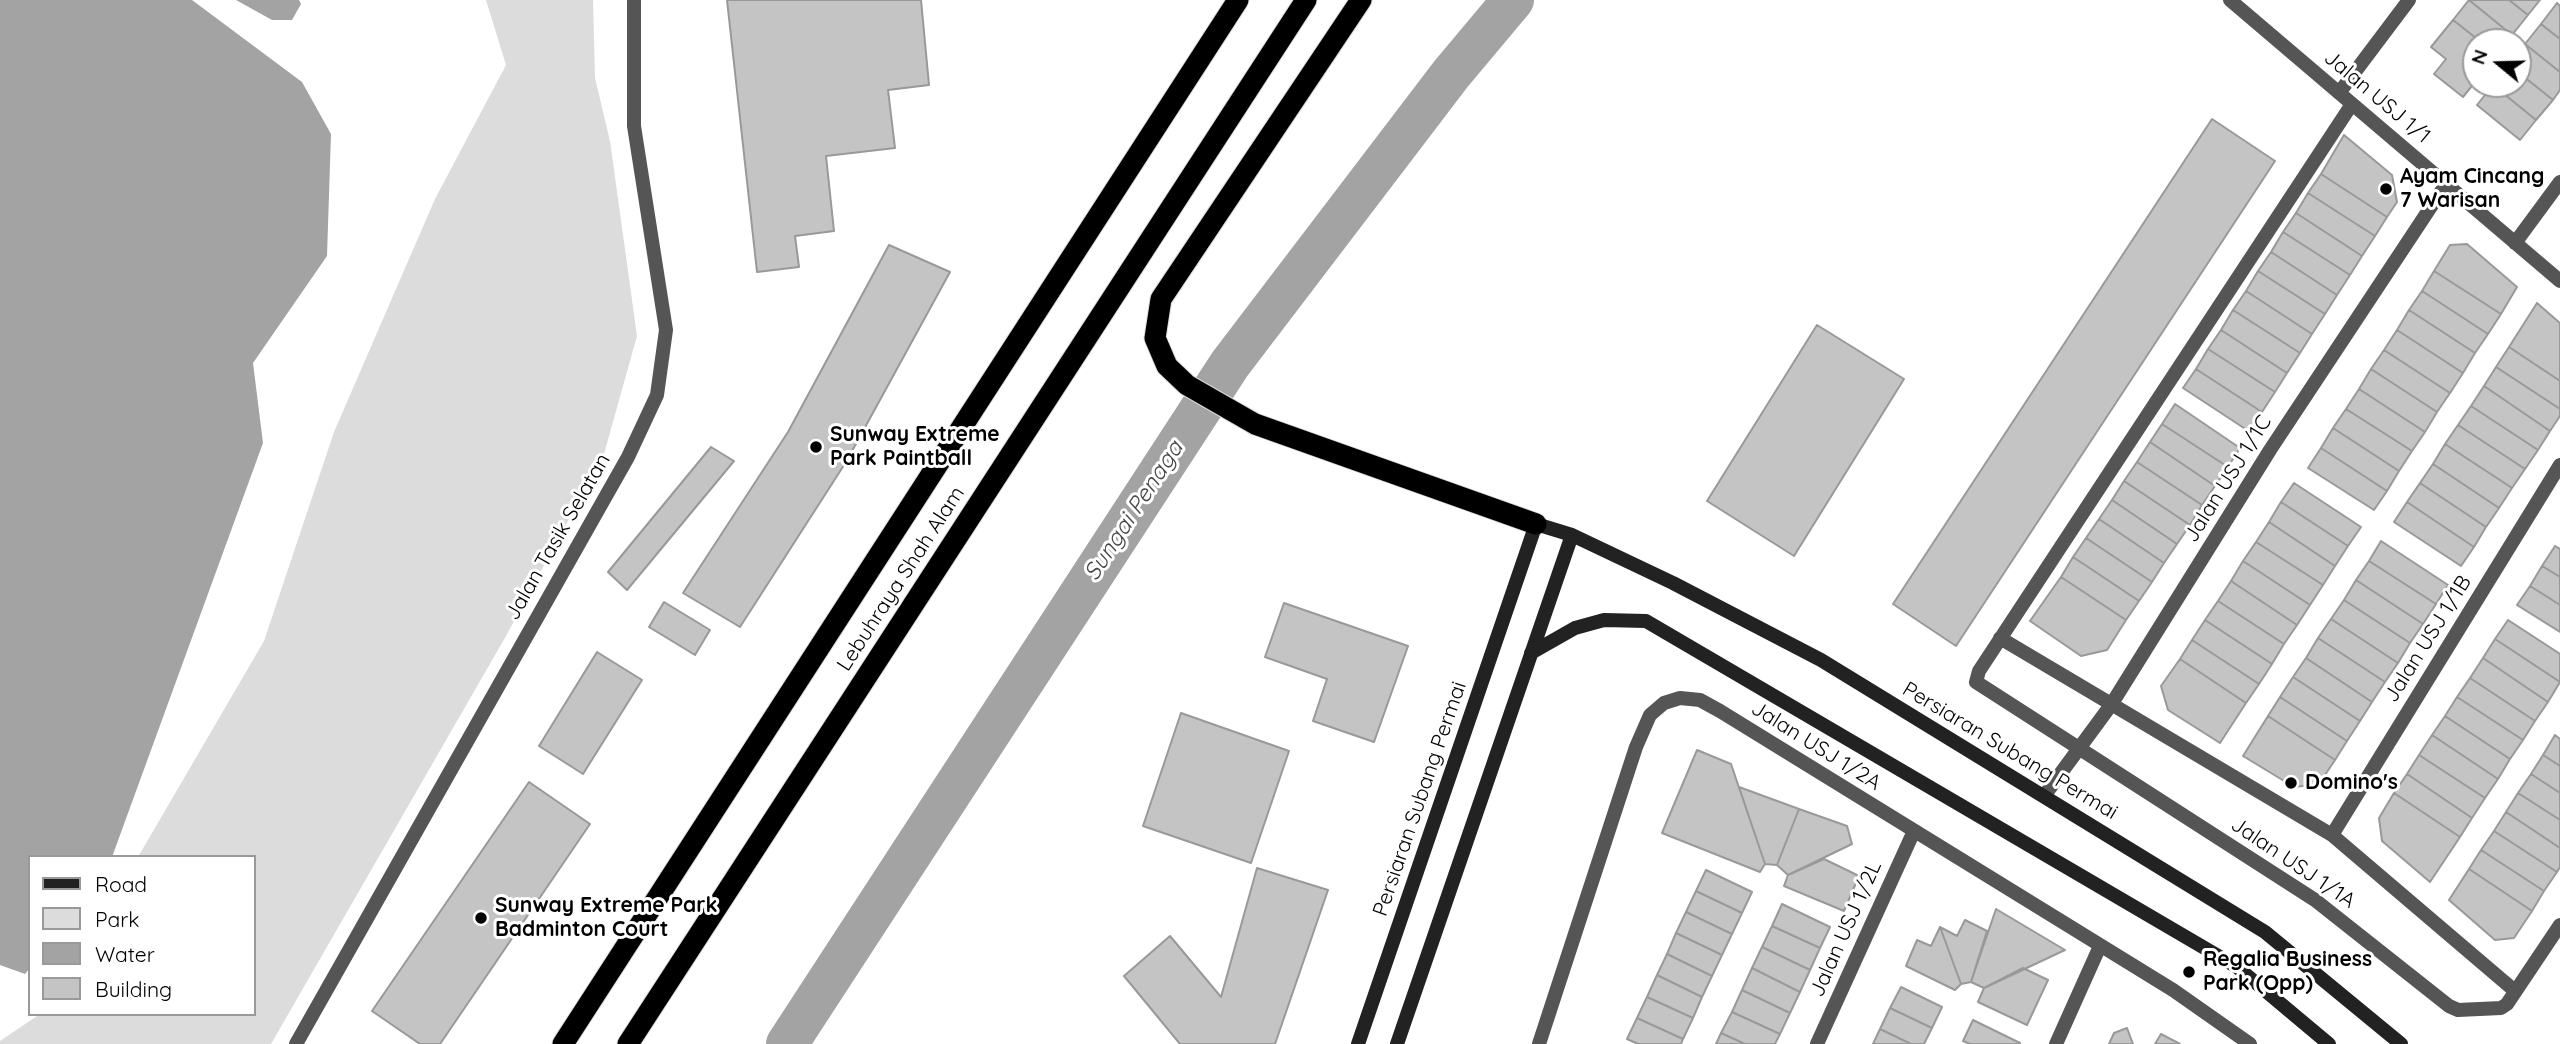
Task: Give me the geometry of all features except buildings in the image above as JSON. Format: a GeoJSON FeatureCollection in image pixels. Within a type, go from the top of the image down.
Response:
{"type":"FeatureCollection","features":[{"type":"Feature","properties":{"kind":"highway","name":"Lebuhraya Shah Alam"},"geometry":{"type":"LineString","coordinates":[[564,1044],[1238,0]]}},
{"type":"Feature","properties":{"kind":"highway"},"geometry":{"type":"LineString","coordinates":[[1362,0],[1269,134],[1161,299],[1155,338],[1167,366],[1187,385],[1255,424],[1536,524]]}},
{"type":"Feature","properties":{"kind":"highway","name":"Lebuhraya Shah Alam"},"geometry":{"type":"LineString","coordinates":[[630,1044],[1306,1]]}},
{"type":"Feature","properties":{"kind":"main road","name":"Persiaran Subang Permai"},"geometry":{"type":"LineString","coordinates":[[1358,1044],[1536,524],[1572,535],[1674,583],[1821,660],[2265,932],[2401,1044]]}},
{"type":"Feature","properties":{"kind":"main road"},"geometry":{"type":"LineString","coordinates":[[1397,1044],[1572,535]]}},
{"type":"Feature","properties":{"kind":"main road"},"geometry":{"type":"LineString","coordinates":[[1531,653],[1576,628],[1604,620],[1646,621],[2229,962],[2329,1044]]}},
{"type":"Feature","properties":{"kind":"street","name":"Jalan Tasik Selatan"},"geometry":{"type":"LineString","coordinates":[[296,1044],[628,457],[657,395],[666,330],[634,127],[634,0]]}},
{"type":"Feature","properties":{"kind":"street","name":"Jalan USJ 1/1"},"geometry":{"type":"LineString","coordinates":[[2230,0],[2560,281]]}},
{"type":"Feature","properties":{"kind":"street"},"geometry":{"type":"LineString","coordinates":[[2339,93],[2409,0]]}},
{"type":"Feature","properties":{"kind":"street"},"geometry":{"type":"LineString","coordinates":[[2352,104],[2000,638],[2332,835],[2515,991]]}},
{"type":"Feature","properties":{"kind":"street"},"geometry":{"type":"LineString","coordinates":[[2515,243],[2560,182]]}},
{"type":"Feature","properties":{"kind":"street","name":"Jalan USJ 1/1C"},"geometry":{"type":"LineString","coordinates":[[2044,796],[2111,705],[2270,450],[2446,184]]}},
{"type":"Feature","properties":{"kind":"street","name":"Jalan USJ 1/1B"},"geometry":{"type":"LineString","coordinates":[[2332,835],[2560,465]]}},
{"type":"Feature","properties":{"kind":"street","name":"Jalan USJ 1/1A"},"geometry":{"type":"LineString","coordinates":[[2000,638],[1979,671],[1976,681],[2315,900],[2449,1006],[2458,1010],[2501,1008],[2507,1004],[2560,925]]}},
{"type":"Feature","properties":{"kind":"street","name":"Jalan USJ 1/2A"},"geometry":{"type":"LineString","coordinates":[[1539,1044],[1636,747],[1650,715],[1664,702],[1680,698],[1700,700],[2174,990],[2250,1044]]}},
{"type":"Feature","properties":{"kind":"street","name":"Jalan USJ 1/2L"},"geometry":{"type":"LineString","coordinates":[[1817,1044],[1914,831]]}},
{"type":"Feature","properties":{"kind":"street"},"geometry":{"type":"LineString","coordinates":[[2056,1044],[2100,946]]}},
{"type":"Feature","properties":{"kind":"green space"},"geometry":{"type":"Polygon","coordinates":[[[486,0],[593,0],[595,78],[610,141],[637,336],[604,454],[506,636],[271,1044],[0,1044],[0,1041],[37,1016],[256,1016],[256,855],[139,855],[264,641],[334,432],[435,199],[506,65],[486,0]]]}},
{"type":"Feature","properties":{"kind":"water"},"geometry":{"type":"Polygon","coordinates":[[[0,0],[192,0],[302,82],[331,134],[327,256],[253,363],[263,443],[113,855],[28,855],[28,970],[25,974],[0,965],[0,0]]]}},
{"type":"Feature","properties":{"kind":"water"},"geometry":{"type":"Polygon","coordinates":[[[236,0],[299,0],[301,4],[292,20],[272,20],[236,0]]]}},
{"type":"Feature","properties":{"kind":"waterway","name":"Sungai Penaga"},"geometry":{"type":"LineString","coordinates":[[787,1044],[1230,364],[1451,74],[1513,0]]}},
{"type":"Feature","properties":{"kind":"place","name":"Ayam Cincang 7 Warisan"},"geometry":{"type":"Point","coordinates":[2386,189]}},
{"type":"Feature","properties":{"kind":"place","name":"Sunway Extreme Park Paintball"},"geometry":{"type":"Point","coordinates":[816,447]}},
{"type":"Feature","properties":{"kind":"place","name":"Domino's"},"geometry":{"type":"Point","coordinates":[2291,783]}},
{"type":"Feature","properties":{"kind":"place","name":"Sunway Extreme Park Badminton Court"},"geometry":{"type":"Point","coordinates":[481,918]}},
{"type":"Feature","properties":{"kind":"place","name":"Regalia Business Park (Opp)"},"geometry":{"type":"Point","coordinates":[2189,972]}}]}
